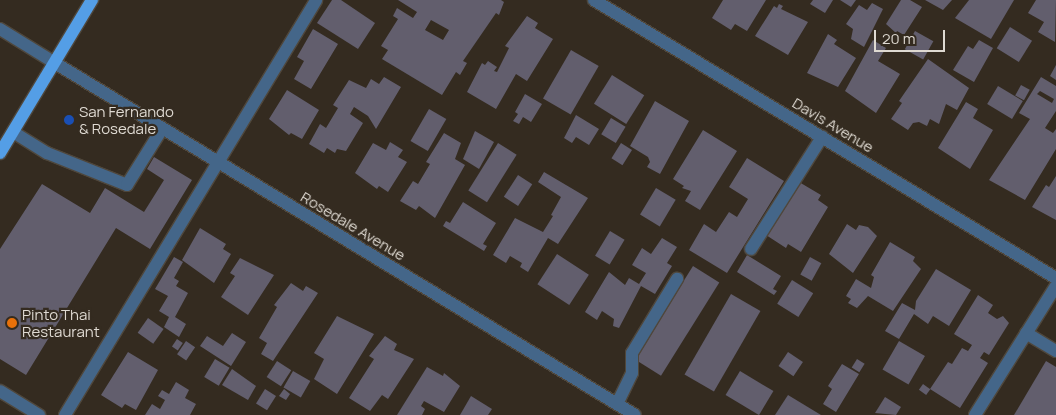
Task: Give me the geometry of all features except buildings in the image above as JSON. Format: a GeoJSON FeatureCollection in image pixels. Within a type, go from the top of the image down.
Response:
{"type":"FeatureCollection","features":[{"type":"Feature","properties":{"kind":"main road"},"geometry":{"type":"LineString","coordinates":[[0,153],[92,0]]}},
{"type":"Feature","properties":{"kind":"street"},"geometry":{"type":"LineString","coordinates":[[65,415],[316,0]]}},
{"type":"Feature","properties":{"kind":"street","name":"Davis Avenue"},"geometry":{"type":"LineString","coordinates":[[594,0],[1056,278]]}},
{"type":"Feature","properties":{"kind":"street","name":"Rosedale Avenue"},"geometry":{"type":"LineString","coordinates":[[0,29],[217,163],[635,415]]}},
{"type":"Feature","properties":{"kind":"street"},"geometry":{"type":"LineString","coordinates":[[13,132],[46,152],[127,185],[162,129]]}},
{"type":"Feature","properties":{"kind":"street"},"geometry":{"type":"LineString","coordinates":[[751,249],[822,137]]}},
{"type":"Feature","properties":{"kind":"street"},"geometry":{"type":"LineString","coordinates":[[617,404],[632,373],[632,353],[676,279]]}},
{"type":"Feature","properties":{"kind":"street"},"geometry":{"type":"LineString","coordinates":[[975,415],[1056,286]]}},
{"type":"Feature","properties":{"kind":"street"},"geometry":{"type":"LineString","coordinates":[[1026,333],[1056,351]]}},
{"type":"Feature","properties":{"kind":"street"},"geometry":{"type":"LineString","coordinates":[[0,391],[39,415]]}},
{"type":"Feature","properties":{"kind":"place","name":"San Fernando & Rosedale"},"geometry":{"type":"Point","coordinates":[69,120]}},
{"type":"Feature","properties":{"kind":"place","name":"Pinto Thai Restaurant"},"geometry":{"type":"Point","coordinates":[12,323]}}]}
